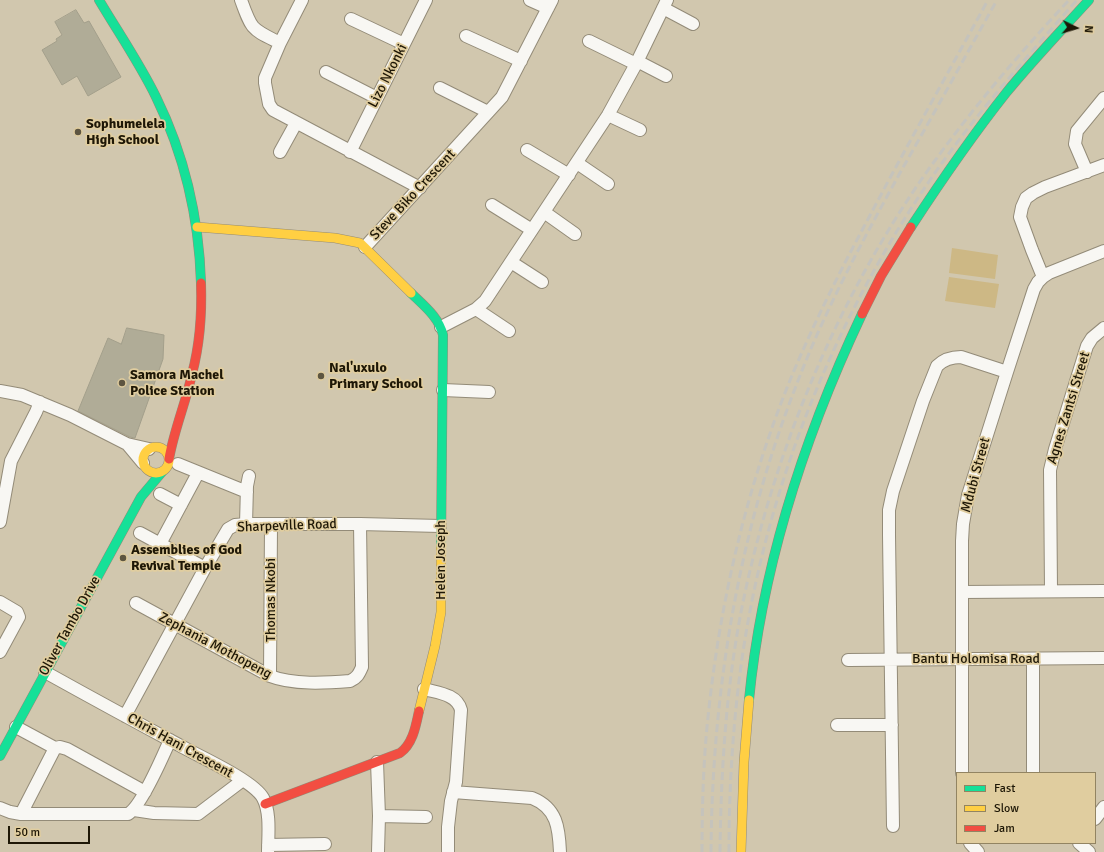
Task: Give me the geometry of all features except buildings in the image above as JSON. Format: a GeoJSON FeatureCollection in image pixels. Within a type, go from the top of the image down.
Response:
{"type":"FeatureCollection","features":[{"type":"Feature","properties":{"kind":"street"},"geometry":{"type":"LineString","coordinates":[[99,0],[156,97],[171,130],[192,199],[197,227],[201,291],[200,319],[195,362],[186,397],[176,426],[174,461]]}},
{"type":"Feature","properties":{"kind":"street"},"geometry":{"type":"LineString","coordinates":[[241,0],[253,28],[280,43]]}},
{"type":"Feature","properties":{"kind":"street"},"geometry":{"type":"LineString","coordinates":[[302,0],[280,43],[265,78],[269,104],[273,110],[296,123],[420,188]]}},
{"type":"Feature","properties":{"kind":"street","name":"Lizo Nkonki"},"geometry":{"type":"LineString","coordinates":[[350,152],[426,0]]}},
{"type":"Feature","properties":{"kind":"street"},"geometry":{"type":"LineString","coordinates":[[530,0],[550,4]]}},
{"type":"Feature","properties":{"kind":"street"},"geometry":{"type":"LineString","coordinates":[[741,852],[745,732],[754,657],[765,592],[788,503],[805,452],[854,330],[882,275],[914,222],[976,132],[1028,67],[1089,0]]}},
{"type":"Feature","properties":{"kind":"street"},"geometry":{"type":"LineString","coordinates":[[441,328],[476,309],[485,301],[608,114],[636,63],[662,3],[693,24]]}},
{"type":"Feature","properties":{"kind":"street","name":"Steve Biko Crescent"},"geometry":{"type":"LineString","coordinates":[[197,227],[335,238],[356,242],[365,247],[502,97],[550,4]]}},
{"type":"Feature","properties":{"kind":"street"},"geometry":{"type":"LineString","coordinates":[[351,19],[404,44]]}},
{"type":"Feature","properties":{"kind":"street"},"geometry":{"type":"LineString","coordinates":[[466,36],[521,61]]}},
{"type":"Feature","properties":{"kind":"street"},"geometry":{"type":"LineString","coordinates":[[589,41],[666,76]]}},
{"type":"Feature","properties":{"kind":"street"},"geometry":{"type":"LineString","coordinates":[[326,72],[377,98]]}},
{"type":"Feature","properties":{"kind":"street"},"geometry":{"type":"LineString","coordinates":[[440,88],[488,112]]}},
{"type":"Feature","properties":{"kind":"street"},"geometry":{"type":"LineString","coordinates":[[1087,172],[1075,144],[1077,131],[1104,98]]}},
{"type":"Feature","properties":{"kind":"street"},"geometry":{"type":"LineString","coordinates":[[608,114],[640,130]]}},
{"type":"Feature","properties":{"kind":"street"},"geometry":{"type":"LineString","coordinates":[[280,152],[296,123]]}},
{"type":"Feature","properties":{"kind":"street"},"geometry":{"type":"LineString","coordinates":[[527,150],[569,175]]}},
{"type":"Feature","properties":{"kind":"street"},"geometry":{"type":"LineString","coordinates":[[577,163],[608,184]]}},
{"type":"Feature","properties":{"kind":"street"},"geometry":{"type":"LineString","coordinates":[[1104,165],[1033,193],[1026,198],[1020,217],[1043,277],[1104,251]]}},
{"type":"Feature","properties":{"kind":"street"},"geometry":{"type":"LineString","coordinates":[[492,205],[532,230]]}},
{"type":"Feature","properties":{"kind":"street"},"geometry":{"type":"LineString","coordinates":[[544,212],[575,234]]}},
{"type":"Feature","properties":{"kind":"street","name":"Helen Joseph"},"geometry":{"type":"LineString","coordinates":[[265,804],[396,755],[407,746],[413,732],[424,689],[441,612],[440,526],[443,335],[441,328],[430,312],[365,247]]}},
{"type":"Feature","properties":{"kind":"street"},"geometry":{"type":"LineString","coordinates":[[511,262],[542,282]]}},
{"type":"Feature","properties":{"kind":"street","name":"Mdubi Street"},"geometry":{"type":"LineString","coordinates":[[962,772],[962,541],[965,509],[968,495],[1034,289],[1043,277]]}},
{"type":"Feature","properties":{"kind":"street"},"geometry":{"type":"LineString","coordinates":[[476,309],[509,331]]}},
{"type":"Feature","properties":{"kind":"street","name":"Agnes Zantsi Street"},"geometry":{"type":"LineString","coordinates":[[1051,590],[1050,481],[1052,459],[1087,346],[1092,338],[1104,328]]}},
{"type":"Feature","properties":{"kind":"street"},"geometry":{"type":"LineString","coordinates":[[893,826],[892,659],[889,535],[890,501],[934,370],[937,366],[941,362],[954,357],[1007,372]]}},
{"type":"Feature","properties":{"kind":"street"},"geometry":{"type":"LineString","coordinates":[[442,390],[489,392]]}},
{"type":"Feature","properties":{"kind":"street"},"geometry":{"type":"LineString","coordinates":[[0,391],[22,395],[70,414],[127,444],[164,450],[174,461],[198,473],[247,492]]}},
{"type":"Feature","properties":{"kind":"street"},"geometry":{"type":"LineString","coordinates":[[0,522],[6,461],[36,412],[40,402]]}},
{"type":"Feature","properties":{"kind":"street"},"geometry":{"type":"LineString","coordinates":[[144,465],[144,458],[151,449],[161,443],[176,426]]}},
{"type":"Feature","properties":{"kind":"street"},"geometry":{"type":"LineString","coordinates":[[127,444],[152,473],[162,472],[174,461]]}},
{"type":"Feature","properties":{"kind":"street","name":"Oliver Tambo Drive"},"geometry":{"type":"LineString","coordinates":[[141,497],[144,479],[144,465]]}},
{"type":"Feature","properties":{"kind":"street","name":"Oliver Tambo Drive"},"geometry":{"type":"LineString","coordinates":[[0,756],[141,497],[162,472]]}},
{"type":"Feature","properties":{"kind":"street"},"geometry":{"type":"LineString","coordinates":[[160,544],[198,473]]}},
{"type":"Feature","properties":{"kind":"street"},"geometry":{"type":"LineString","coordinates":[[246,524],[249,476]]}},
{"type":"Feature","properties":{"kind":"street"},"geometry":{"type":"LineString","coordinates":[[160,494],[181,505]]}},
{"type":"Feature","properties":{"kind":"street","name":"Sharpeville Road"},"geometry":{"type":"LineString","coordinates":[[125,716],[205,568],[228,529],[235,525],[246,524],[440,526]]}},
{"type":"Feature","properties":{"kind":"street","name":"Zephania Mothopeng"},"geometry":{"type":"LineString","coordinates":[[136,603],[270,676],[289,681],[350,681],[355,679],[362,667],[360,524]]}},
{"type":"Feature","properties":{"kind":"street","name":"Thomas Nkobi"},"geometry":{"type":"LineString","coordinates":[[270,676],[271,525]]}},
{"type":"Feature","properties":{"kind":"street"},"geometry":{"type":"LineString","coordinates":[[140,533],[205,568]]}},
{"type":"Feature","properties":{"kind":"street"},"geometry":{"type":"LineString","coordinates":[[962,592],[1104,590]]}},
{"type":"Feature","properties":{"kind":"street"},"geometry":{"type":"LineString","coordinates":[[0,602],[17,612],[19,616],[1,648]]}},
{"type":"Feature","properties":{"kind":"street","name":"Bantu Holomisa Road"},"geometry":{"type":"LineString","coordinates":[[848,660],[1104,658]]}},
{"type":"Feature","properties":{"kind":"street"},"geometry":{"type":"LineString","coordinates":[[1033,659],[1033,772]]}},
{"type":"Feature","properties":{"kind":"street","name":"Chris Hani Crescent"},"geometry":{"type":"LineString","coordinates":[[45,672],[243,780],[258,792],[265,804],[268,823],[268,848]]}},
{"type":"Feature","properties":{"kind":"street"},"geometry":{"type":"LineString","coordinates":[[424,689],[452,697],[460,704],[461,715],[459,755],[448,827],[448,852]]}},
{"type":"Feature","properties":{"kind":"street"},"geometry":{"type":"LineString","coordinates":[[837,725],[892,725]]}},
{"type":"Feature","properties":{"kind":"street"},"geometry":{"type":"LineString","coordinates":[[16,727],[55,748],[60,747],[68,749],[145,792]]}},
{"type":"Feature","properties":{"kind":"street"},"geometry":{"type":"LineString","coordinates":[[0,808],[21,814],[130,814],[145,792],[170,740]]}},
{"type":"Feature","properties":{"kind":"street"},"geometry":{"type":"LineString","coordinates":[[21,814],[55,748]]}},
{"type":"Feature","properties":{"kind":"street"},"geometry":{"type":"LineString","coordinates":[[377,762],[379,816],[378,852]]}},
{"type":"Feature","properties":{"kind":"street"},"geometry":{"type":"LineString","coordinates":[[134,810],[154,813],[198,814],[243,780]]}},
{"type":"Feature","properties":{"kind":"street"},"geometry":{"type":"LineString","coordinates":[[453,792],[532,798],[538,800],[550,810],[554,816],[560,835],[560,852]]}},
{"type":"Feature","properties":{"kind":"street"},"geometry":{"type":"LineString","coordinates":[[1096,818],[1104,807]]}},
{"type":"Feature","properties":{"kind":"street"},"geometry":{"type":"LineString","coordinates":[[379,816],[426,817]]}},
{"type":"Feature","properties":{"kind":"street"},"geometry":{"type":"LineString","coordinates":[[268,848],[325,844]]}},
{"type":"Feature","properties":{"kind":"street"},"geometry":{"type":"LineString","coordinates":[[971,844],[978,852]]}},
{"type":"Feature","properties":{"kind":"street"},"geometry":{"type":"LineString","coordinates":[[1080,844],[1089,852]]}},
{"type":"Feature","properties":{"kind":"shaded area"},"geometry":{"type":"Polygon","coordinates":[[[952,248],[998,255],[995,279],[949,273],[952,248]]]}},
{"type":"Feature","properties":{"kind":"shaded area"},"geometry":{"type":"Polygon","coordinates":[[[949,277],[999,284],[995,308],[945,301],[949,277]]]}},
{"type":"Feature","properties":{"kind":"railway"},"geometry":{"type":"LineString","coordinates":[[702,852],[706,738],[717,645],[736,552],[747,507],[761,461],[793,373],[828,296],[882,193],[988,0]]}},
{"type":"Feature","properties":{"kind":"railway"},"geometry":{"type":"LineString","coordinates":[[711,852],[717,733],[723,674],[732,615],[758,499],[776,442],[807,357],[846,273],[997,0]]}},
{"type":"Feature","properties":{"kind":"railway"},"geometry":{"type":"LineString","coordinates":[[720,852],[726,719],[739,620],[759,534],[775,480],[793,427],[814,375],[837,324],[863,275],[921,180],[992,87],[1069,0]]}},
{"type":"Feature","properties":{"kind":"railway"},"geometry":{"type":"LineString","coordinates":[[729,852],[730,788],[734,724],[749,614],[764,549],[782,484],[804,420],[831,357],[860,296],[893,237],[930,180],[982,110],[1077,0]]}},
{"type":"Feature","properties":{"kind":"traffic: fast"},"geometry":{"type":"LineString","coordinates":[[99,0],[150,85],[175,142],[189,188],[194,211],[200,259],[201,283]]}},
{"type":"Feature","properties":{"kind":"traffic: fast"},"geometry":{"type":"LineString","coordinates":[[911,227],[957,159],[1006,93],[1089,0]]}},
{"type":"Feature","properties":{"kind":"traffic: fast"},"geometry":{"type":"LineString","coordinates":[[411,293],[434,317],[443,335],[441,546]]}},
{"type":"Feature","properties":{"kind":"traffic: fast"},"geometry":{"type":"LineString","coordinates":[[749,700],[755,650],[764,600],[775,551],[789,502],[822,407],[862,314]]}},
{"type":"Feature","properties":{"kind":"traffic: fast"},"geometry":{"type":"LineString","coordinates":[[0,756],[141,497],[162,472]]}},
{"type":"Feature","properties":{"kind":"traffic: slow"},"geometry":{"type":"LineString","coordinates":[[197,227],[335,238],[360,243],[411,293]]}},
{"type":"Feature","properties":{"kind":"traffic: slow"},"geometry":{"type":"LineString","coordinates":[[156,447],[165,451],[169,460],[165,469],[156,473],[147,469],[143,460],[147,451],[156,447]]}},
{"type":"Feature","properties":{"kind":"traffic: slow"},"geometry":{"type":"LineString","coordinates":[[419,711],[435,646],[441,612],[441,546]]}},
{"type":"Feature","properties":{"kind":"traffic: slow"},"geometry":{"type":"LineString","coordinates":[[741,852],[744,762],[749,700]]}},
{"type":"Feature","properties":{"kind":"traffic: jam"},"geometry":{"type":"LineString","coordinates":[[862,314],[881,276],[911,227]]}},
{"type":"Feature","properties":{"kind":"traffic: jam"},"geometry":{"type":"LineString","coordinates":[[169,459],[195,363],[201,317],[201,283]]}},
{"type":"Feature","properties":{"kind":"traffic: jam"},"geometry":{"type":"LineString","coordinates":[[265,804],[400,753],[408,745],[411,739],[419,711]]}},
{"type":"Feature","properties":{"kind":"place","name":"Sophumelela High School"},"geometry":{"type":"Point","coordinates":[78,132]}},
{"type":"Feature","properties":{"kind":"place","name":"Nal'uxulo Primary School"},"geometry":{"type":"Point","coordinates":[321,376]}},
{"type":"Feature","properties":{"kind":"place","name":"Samora Machel Police Station"},"geometry":{"type":"Point","coordinates":[122,383]}},
{"type":"Feature","properties":{"kind":"place","name":"Assemblies of God Revival Temple"},"geometry":{"type":"Point","coordinates":[123,558]}}]}
